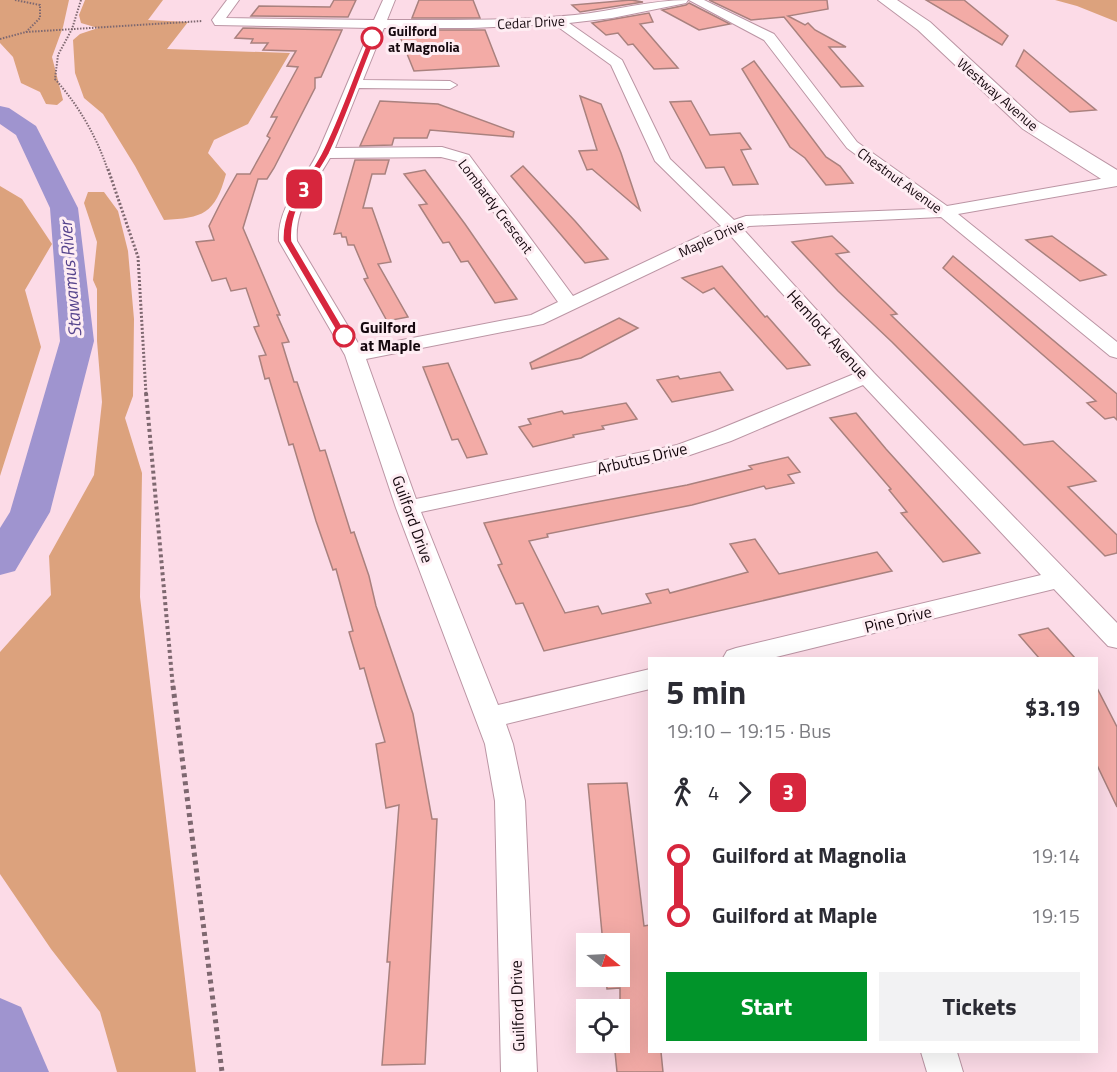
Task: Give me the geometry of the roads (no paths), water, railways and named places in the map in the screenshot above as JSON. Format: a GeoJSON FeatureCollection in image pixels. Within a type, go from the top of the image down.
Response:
{"type":"FeatureCollection","features":[{"type":"Feature","properties":{"kind":"street","name":"Cedar Drive"},"geometry":{"type":"LineString","coordinates":[[233,0],[218,20],[485,25],[559,22],[612,15],[682,0]]}},
{"type":"Feature","properties":{"kind":"street","name":"Guilford Drive"},"geometry":{"type":"LineString","coordinates":[[389,0],[326,153],[291,211],[287,228],[288,241],[355,355],[408,508],[500,744],[510,801],[519,1072]]}},
{"type":"Feature","properties":{"kind":"street","name":"Chestnut Avenue"},"geometry":{"type":"LineString","coordinates":[[695,0],[769,37],[852,145],[944,211],[1117,352]]}},
{"type":"Feature","properties":{"kind":"street","name":"Westway Avenue"},"geometry":{"type":"LineString","coordinates":[[886,0],[924,26],[1024,121],[1117,180]]}},
{"type":"Feature","properties":{"kind":"street","name":"Hemlock Avenue"},"geometry":{"type":"LineString","coordinates":[[559,22],[618,63],[663,161],[732,227],[867,377],[1117,639]]}},
{"type":"Feature","properties":{"kind":"street"},"geometry":{"type":"LineString","coordinates":[[353,84],[450,85]]}},
{"type":"Feature","properties":{"kind":"street","name":"Lombardy Crescent"},"geometry":{"type":"LineString","coordinates":[[326,153],[442,152],[463,158],[570,305]]}},
{"type":"Feature","properties":{"kind":"street","name":"Maple Drive"},"geometry":{"type":"LineString","coordinates":[[355,355],[536,320],[746,221],[914,215],[1117,180]]}},
{"type":"Feature","properties":{"kind":"street","name":"Arbutus Drive"},"geometry":{"type":"LineString","coordinates":[[408,508],[682,450],[713,440],[846,382],[867,377]]}},
{"type":"Feature","properties":{"kind":"street","name":"Pine Drive"},"geometry":{"type":"LineString","coordinates":[[746,657],[822,649],[1059,579]]}},
{"type":"Feature","properties":{"kind":"street"},"geometry":{"type":"LineString","coordinates":[[489,718],[648,679]]}},
{"type":"Feature","properties":{"kind":"street"},"geometry":{"type":"LineString","coordinates":[[939,1053],[945,1072]]}},
{"type":"Feature","properties":{"kind":"waterway","name":"Stawamus River"},"geometry":{"type":"LineString","coordinates":[[0,113],[27,131],[64,208],[77,341],[30,512],[0,561]]}},
{"type":"Feature","properties":{"kind":"waterway","name":"Stawamus River"},"geometry":{"type":"LineString","coordinates":[[0,1026],[19,1072]]}},
{"type":"Feature","properties":{"kind":"place","name":"Guilford at Magnolia"},"geometry":{"type":"Point","coordinates":[372,38]}},
{"type":"Feature","properties":{"kind":"place","name":"Guilford at Maple"},"geometry":{"type":"Point","coordinates":[344,336]}}]}
